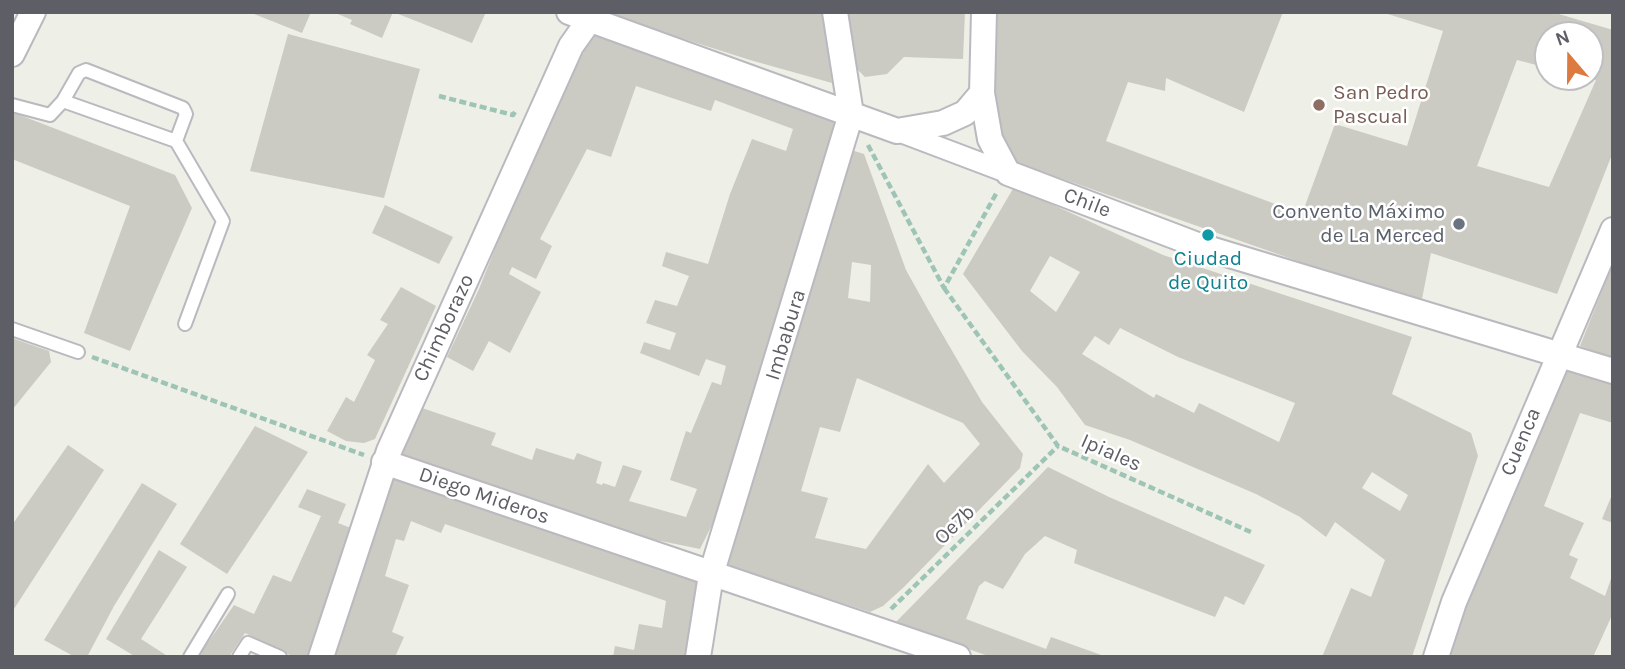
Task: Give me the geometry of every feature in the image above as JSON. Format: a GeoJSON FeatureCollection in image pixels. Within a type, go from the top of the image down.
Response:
{"type":"FeatureCollection","features":[{"type":"Feature","properties":{"kind":"street"},"geometry":{"type":"LineString","coordinates":[[12,54],[33,12]]}},
{"type":"Feature","properties":{"kind":"street","name":"Imbabura"},"geometry":{"type":"LineString","coordinates":[[698,657],[711,575],[852,114],[835,12]]}},
{"type":"Feature","properties":{"kind":"street"},"geometry":{"type":"LineString","coordinates":[[984,12],[982,93],[990,139],[1006,177]]}},
{"type":"Feature","properties":{"kind":"street","name":"Chile"},"geometry":{"type":"LineString","coordinates":[[585,14],[897,131],[1006,177],[1200,246],[1613,371]]}},
{"type":"Feature","properties":{"kind":"street","name":"Chimborazo"},"geometry":{"type":"LineString","coordinates":[[321,657],[384,462],[585,14]]}},
{"type":"Feature","properties":{"kind":"street"},"geometry":{"type":"LineString","coordinates":[[897,131],[943,123],[965,113],[982,93]]}},
{"type":"Feature","properties":{"kind":"street","name":"Cuenca"},"geometry":{"type":"LineString","coordinates":[[1436,657],[1454,601],[1613,230]]}},
{"type":"Feature","properties":{"kind":"street","name":"Diego Mideros"},"geometry":{"type":"LineString","coordinates":[[384,462],[958,657]]}},
{"type":"Feature","properties":{"kind":"lane"},"geometry":{"type":"LineString","coordinates":[[12,105],[44,116],[54,113],[79,73],[90,72],[183,108],[186,114],[176,141]]}},
{"type":"Feature","properties":{"kind":"lane"},"geometry":{"type":"LineString","coordinates":[[63,101],[176,141],[222,214],[223,221],[185,324]]}},
{"type":"Feature","properties":{"kind":"lane"},"geometry":{"type":"LineString","coordinates":[[12,329],[78,352]]}},
{"type":"Feature","properties":{"kind":"lane"},"geometry":{"type":"LineString","coordinates":[[191,657],[228,594]]}},
{"type":"Feature","properties":{"kind":"lane"},"geometry":{"type":"LineString","coordinates":[[239,657],[248,643],[280,657]]}},
{"type":"Feature","properties":{"kind":"path"},"geometry":{"type":"LineString","coordinates":[[439,96],[513,115],[521,104]]}},
{"type":"Feature","properties":{"kind":"path","name":"Ipiales"},"geometry":{"type":"LineString","coordinates":[[852,114],[944,288],[1058,446],[1253,533]]}},
{"type":"Feature","properties":{"kind":"path"},"geometry":{"type":"LineString","coordinates":[[944,288],[1006,177]]}},
{"type":"Feature","properties":{"kind":"path"},"geometry":{"type":"LineString","coordinates":[[78,352],[384,462]]}},
{"type":"Feature","properties":{"kind":"path","name":"Oe7b"},"geometry":{"type":"LineString","coordinates":[[873,627],[1058,446]]}},
{"type":"Feature","properties":{"kind":"building"},"geometry":{"type":"Polygon","coordinates":[[[249,12],[311,12],[302,33],[249,12]]]}},
{"type":"Feature","properties":{"kind":"building"},"geometry":{"type":"Polygon","coordinates":[[[333,12],[393,12],[382,38],[350,24],[352,20],[333,12]]]}},
{"type":"Feature","properties":{"kind":"building"},"geometry":{"type":"Polygon","coordinates":[[[393,12],[486,12],[472,43],[393,12]]]}},
{"type":"Feature","properties":{"kind":"building"},"geometry":{"type":"Polygon","coordinates":[[[599,12],[823,12],[832,83],[750,60],[599,12]]]}},
{"type":"Feature","properties":{"kind":"building"},"geometry":{"type":"Polygon","coordinates":[[[847,12],[965,12],[963,59],[904,57],[887,74],[865,77],[854,66],[847,12]]]}},
{"type":"Feature","properties":{"kind":"building"},"geometry":{"type":"Polygon","coordinates":[[[997,12],[1283,12],[1244,112],[1166,78],[1165,91],[1128,82],[1106,141],[1302,214],[1335,124],[1407,146],[1443,31],[1381,12],[1552,12],[1582,21],[1534,21],[1534,64],[1517,60],[1477,166],[1549,187],[1591,91],[1604,91],[1604,27],[1613,30],[1613,152],[1557,294],[1431,253],[1421,304],[1011,161],[995,116],[997,12]]]}},
{"type":"Feature","properties":{"kind":"building"},"geometry":{"type":"Polygon","coordinates":[[[288,34],[420,69],[384,198],[250,171],[288,34]]]}},
{"type":"Feature","properties":{"kind":"building"},"geometry":{"type":"Polygon","coordinates":[[[592,35],[649,52],[840,120],[725,499],[700,549],[617,532],[399,455],[419,407],[496,433],[491,445],[532,460],[536,448],[574,460],[577,453],[602,462],[596,483],[602,485],[603,483],[615,487],[623,465],[642,471],[629,501],[686,517],[697,489],[670,480],[686,431],[691,433],[712,382],[721,385],[726,366],[706,359],[699,376],[640,353],[644,342],[670,350],[676,333],[646,323],[655,300],[677,306],[689,276],[662,266],[666,252],[708,264],[730,194],[752,139],[786,151],[793,129],[715,100],[711,111],[636,86],[611,157],[587,149],[540,239],[552,246],[536,279],[512,267],[509,274],[541,292],[510,353],[489,341],[473,371],[447,357],[479,289],[530,161],[592,35]]]}},
{"type":"Feature","properties":{"kind":"building"},"geometry":{"type":"Polygon","coordinates":[[[12,112],[175,175],[192,208],[130,351],[84,333],[130,206],[12,159],[12,112]]]}},
{"type":"Feature","properties":{"kind":"building"},"geometry":{"type":"Polygon","coordinates":[[[851,150],[864,154],[906,270],[982,402],[1023,454],[1020,468],[904,587],[883,606],[870,612],[728,566],[851,150]],[[852,262],[848,298],[870,302],[871,265],[852,262]],[[857,378],[840,432],[820,427],[801,491],[828,498],[815,538],[866,549],[928,464],[944,483],[980,444],[963,423],[857,378]]]}},
{"type":"Feature","properties":{"kind":"building"},"geometry":{"type":"Polygon","coordinates":[[[1014,187],[1163,255],[1412,337],[1392,394],[1471,433],[1478,456],[1412,657],[1322,657],[1351,588],[1371,597],[1385,560],[1335,522],[1326,537],[1300,517],[1256,494],[1130,440],[1085,425],[1057,387],[1022,351],[963,274],[1014,187]],[[1050,256],[1030,291],[1056,312],[1080,272],[1050,256]],[[1120,328],[1109,345],[1095,336],[1082,354],[1154,398],[1156,394],[1194,413],[1199,403],[1279,442],[1295,403],[1178,357],[1120,328]],[[1372,472],[1362,488],[1400,511],[1408,495],[1372,472]]]}},
{"type":"Feature","properties":{"kind":"building"},"geometry":{"type":"Polygon","coordinates":[[[385,205],[453,237],[439,264],[372,233],[385,205]]]}},
{"type":"Feature","properties":{"kind":"building"},"geometry":{"type":"Polygon","coordinates":[[[1613,263],[1613,358],[1580,346],[1613,263]]]}},
{"type":"Feature","properties":{"kind":"building"},"geometry":{"type":"Polygon","coordinates":[[[401,287],[436,306],[375,439],[364,443],[346,441],[327,431],[346,397],[354,402],[375,360],[367,355],[388,324],[380,320],[401,287]]]}},
{"type":"Feature","properties":{"kind":"building"},"geometry":{"type":"Polygon","coordinates":[[[12,338],[49,351],[51,362],[12,410],[12,338]]]}},
{"type":"Feature","properties":{"kind":"building"},"geometry":{"type":"Polygon","coordinates":[[[1564,367],[1613,382],[1613,423],[1580,413],[1544,506],[1584,523],[1569,555],[1578,559],[1570,578],[1605,596],[1613,573],[1613,613],[1593,657],[1444,657],[1527,463],[1564,367]]]}},
{"type":"Feature","properties":{"kind":"building"},"geometry":{"type":"Polygon","coordinates":[[[255,426],[308,452],[227,574],[180,544],[255,426]]]}},
{"type":"Feature","properties":{"kind":"building"},"geometry":{"type":"Polygon","coordinates":[[[68,445],[104,470],[12,612],[12,525],[68,445]]]}},
{"type":"Feature","properties":{"kind":"building"},"geometry":{"type":"Polygon","coordinates":[[[1048,467],[1109,497],[1265,565],[1244,605],[1225,596],[1215,617],[1074,563],[1077,550],[1045,536],[1025,554],[1003,589],[985,581],[979,586],[966,619],[1046,649],[1051,637],[1104,656],[991,657],[895,623],[1048,467]]]}},
{"type":"Feature","properties":{"kind":"building"},"geometry":{"type":"Polygon","coordinates":[[[392,472],[704,577],[690,657],[613,657],[615,646],[634,650],[639,624],[662,628],[666,601],[445,524],[441,533],[411,521],[404,541],[396,539],[385,576],[409,585],[392,632],[404,637],[395,657],[331,657],[392,472]]]}},
{"type":"Feature","properties":{"kind":"building"},"geometry":{"type":"Polygon","coordinates":[[[142,483],[177,504],[114,606],[87,657],[75,657],[44,640],[142,483]]]}},
{"type":"Feature","properties":{"kind":"building"},"geometry":{"type":"Polygon","coordinates":[[[307,489],[346,504],[338,523],[356,530],[312,657],[294,657],[245,633],[229,657],[198,657],[234,605],[254,614],[273,575],[291,582],[321,516],[298,507],[307,489]]]}},
{"type":"Feature","properties":{"kind":"building"},"geometry":{"type":"Polygon","coordinates":[[[1613,492],[1613,523],[1602,519],[1613,492]]]}},
{"type":"Feature","properties":{"kind":"building"},"geometry":{"type":"Polygon","coordinates":[[[159,550],[187,567],[141,639],[169,657],[136,657],[106,639],[159,550]]]}},
{"type":"Feature","properties":{"kind":"place","name":"San Pedro Pascual"},"geometry":{"type":"Point","coordinates":[1319,105]}},
{"type":"Feature","properties":{"kind":"place","name":"Convento Máximo de La Merced"},"geometry":{"type":"Point","coordinates":[1459,224]}},
{"type":"Feature","properties":{"kind":"place","name":"Ciudad de Quito"},"geometry":{"type":"Point","coordinates":[1208,235]}}]}
